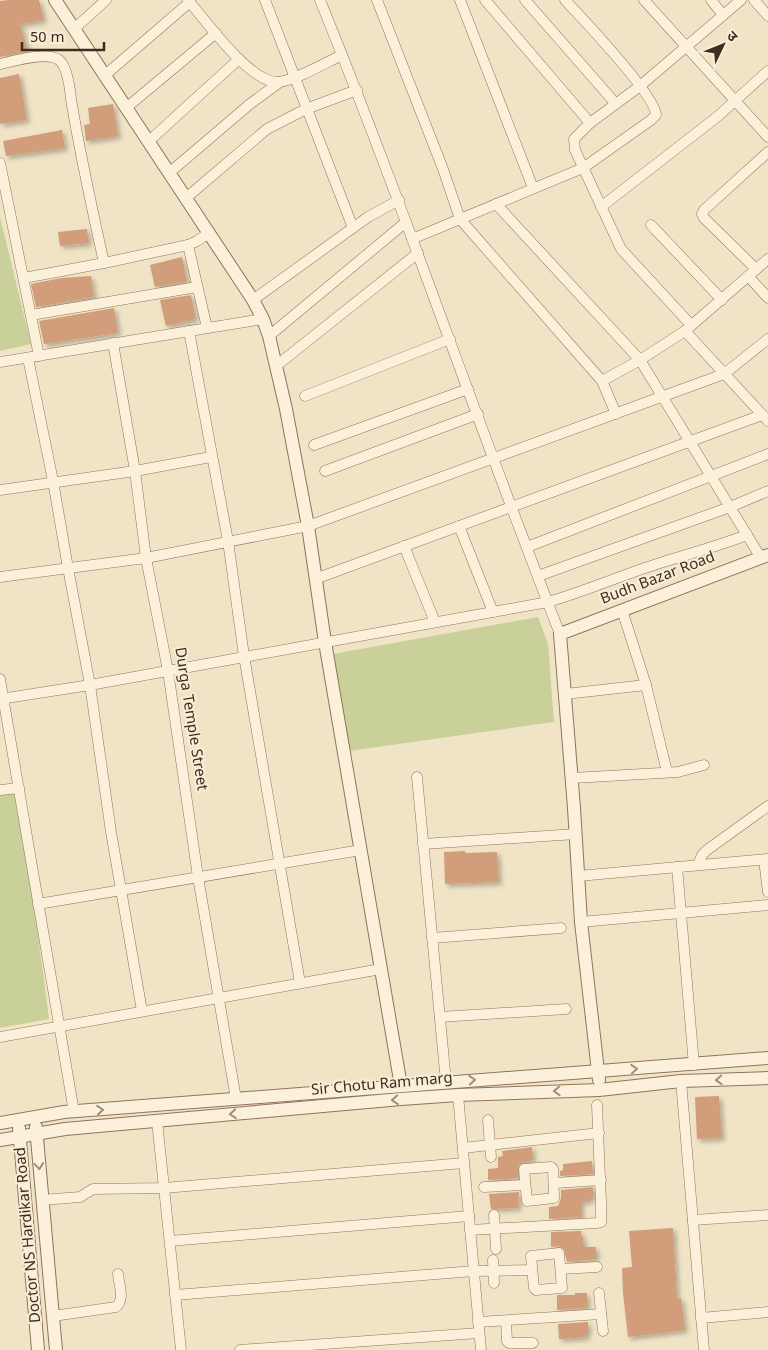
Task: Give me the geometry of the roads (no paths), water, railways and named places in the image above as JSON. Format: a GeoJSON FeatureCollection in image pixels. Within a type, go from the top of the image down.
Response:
{"type":"FeatureCollection","features":[{"type":"Feature","properties":{"kind":"street"},"geometry":{"type":"LineString","coordinates":[[55,0],[253,300],[269,336],[286,409],[308,526],[325,642],[401,1086]]}},
{"type":"Feature","properties":{"kind":"street"},"geometry":{"type":"LineString","coordinates":[[74,29],[106,0]]}},
{"type":"Feature","properties":{"kind":"street"},"geometry":{"type":"LineString","coordinates":[[265,0],[353,228]]}},
{"type":"Feature","properties":{"kind":"street"},"geometry":{"type":"LineString","coordinates":[[320,0],[399,200],[560,634],[576,834],[580,922],[599,1072],[598,1090]]}},
{"type":"Feature","properties":{"kind":"street"},"geometry":{"type":"LineString","coordinates":[[377,0],[460,219],[602,381],[616,414]]}},
{"type":"Feature","properties":{"kind":"street"},"geometry":{"type":"LineString","coordinates":[[460,0],[533,188]]}},
{"type":"Feature","properties":{"kind":"street"},"geometry":{"type":"LineString","coordinates":[[485,0],[590,123]]}},
{"type":"Feature","properties":{"kind":"street"},"geometry":{"type":"LineString","coordinates":[[524,0],[616,104]]}},
{"type":"Feature","properties":{"kind":"street"},"geometry":{"type":"LineString","coordinates":[[412,239],[583,168],[652,120],[656,115],[653,104],[640,86],[565,0]]}},
{"type":"Feature","properties":{"kind":"street"},"geometry":{"type":"LineString","coordinates":[[644,0],[768,137]]}},
{"type":"Feature","properties":{"kind":"street"},"geometry":{"type":"LineString","coordinates":[[710,0],[723,15]]}},
{"type":"Feature","properties":{"kind":"street"},"geometry":{"type":"LineString","coordinates":[[315,580],[691,441],[765,418],[724,374],[621,249],[575,150],[574,139],[590,123],[640,86],[741,0]]}},
{"type":"Feature","properties":{"kind":"street"},"geometry":{"type":"LineString","coordinates":[[754,0],[768,16]]}},
{"type":"Feature","properties":{"kind":"street"},"geometry":{"type":"LineString","coordinates":[[104,76],[189,1],[252,72],[268,81],[280,82]]}},
{"type":"Feature","properties":{"kind":"street"},"geometry":{"type":"LineString","coordinates":[[126,108],[216,33]]}},
{"type":"Feature","properties":{"kind":"street"},"geometry":{"type":"LineString","coordinates":[[169,173],[250,104],[280,82],[342,55]]}},
{"type":"Feature","properties":{"kind":"street"},"geometry":{"type":"LineString","coordinates":[[0,64],[52,56],[64,64],[79,149],[104,263]]}},
{"type":"Feature","properties":{"kind":"street"},"geometry":{"type":"LineString","coordinates":[[148,142],[239,59]]}},
{"type":"Feature","properties":{"kind":"street"},"geometry":{"type":"LineString","coordinates":[[601,207],[736,101],[768,71]]}},
{"type":"Feature","properties":{"kind":"street"},"geometry":{"type":"LineString","coordinates":[[186,198],[267,129],[306,109],[357,90]]}},
{"type":"Feature","properties":{"kind":"street"},"geometry":{"type":"LineString","coordinates":[[768,152],[704,210],[702,214],[752,273],[768,298]]}},
{"type":"Feature","properties":{"kind":"street"},"geometry":{"type":"LineString","coordinates":[[0,163],[39,356]]}},
{"type":"Feature","properties":{"kind":"street"},"geometry":{"type":"LineString","coordinates":[[253,300],[353,228],[399,200]]}},
{"type":"Feature","properties":{"kind":"street"},"geometry":{"type":"LineString","coordinates":[[496,204],[640,360],[747,535],[764,557]]}},
{"type":"Feature","properties":{"kind":"street"},"geometry":{"type":"LineString","coordinates":[[269,336],[406,222]]}},
{"type":"Feature","properties":{"kind":"street"},"geometry":{"type":"LineString","coordinates":[[651,225],[722,300]]}},
{"type":"Feature","properties":{"kind":"street"},"geometry":{"type":"LineString","coordinates":[[24,278],[188,245],[209,233]]}},
{"type":"Feature","properties":{"kind":"street"},"geometry":{"type":"LineString","coordinates":[[188,245],[207,328]]}},
{"type":"Feature","properties":{"kind":"street"},"geometry":{"type":"LineString","coordinates":[[276,366],[418,253]]}},
{"type":"Feature","properties":{"kind":"street"},"geometry":{"type":"LineString","coordinates":[[602,381],[640,360],[688,328],[768,259]]}},
{"type":"Feature","properties":{"kind":"street"},"geometry":{"type":"LineString","coordinates":[[31,315],[197,287]]}},
{"type":"Feature","properties":{"kind":"street"},"geometry":{"type":"LineString","coordinates":[[0,362],[263,319]]}},
{"type":"Feature","properties":{"kind":"street"},"geometry":{"type":"LineString","coordinates":[[189,331],[228,541],[244,656],[300,983]]}},
{"type":"Feature","properties":{"kind":"street"},"geometry":{"type":"LineString","coordinates":[[305,396],[450,339]]}},
{"type":"Feature","properties":{"kind":"street"},"geometry":{"type":"LineString","coordinates":[[0,577],[146,558],[308,526],[724,374],[768,339]]}},
{"type":"Feature","properties":{"kind":"street","name":"Durga Temple Street"},"geometry":{"type":"LineString","coordinates":[[113,343],[136,471],[146,558],[168,671],[198,877],[236,1099]]}},
{"type":"Feature","properties":{"kind":"street"},"geometry":{"type":"LineString","coordinates":[[28,358],[54,481],[90,685],[110,832],[142,1011]]}},
{"type":"Feature","properties":{"kind":"street"},"geometry":{"type":"LineString","coordinates":[[314,445],[468,389]]}},
{"type":"Feature","properties":{"kind":"street"},"geometry":{"type":"LineString","coordinates":[[325,471],[478,414]]}},
{"type":"Feature","properties":{"kind":"street"},"geometry":{"type":"LineString","coordinates":[[527,547],[768,454]]}},
{"type":"Feature","properties":{"kind":"street"},"geometry":{"type":"LineString","coordinates":[[0,490],[136,471],[211,457]]}},
{"type":"Feature","properties":{"kind":"street"},"geometry":{"type":"LineString","coordinates":[[538,576],[730,507],[768,491]]}},
{"type":"Feature","properties":{"kind":"street"},"geometry":{"type":"LineString","coordinates":[[459,526],[493,612]]}},
{"type":"Feature","properties":{"kind":"street"},"geometry":{"type":"LineString","coordinates":[[2,699],[90,685],[548,602],[590,590],[658,564],[747,535]]}},
{"type":"Feature","properties":{"kind":"street"},"geometry":{"type":"LineString","coordinates":[[404,546],[435,622]]}},
{"type":"Feature","properties":{"kind":"street","name":"Budh Bazar Road"},"geometry":{"type":"LineString","coordinates":[[560,634],[764,557]]}},
{"type":"Feature","properties":{"kind":"street"},"geometry":{"type":"LineString","coordinates":[[622,610],[646,685],[667,772]]}},
{"type":"Feature","properties":{"kind":"street"},"geometry":{"type":"LineString","coordinates":[[0,679],[74,1112]]}},
{"type":"Feature","properties":{"kind":"street"},"geometry":{"type":"LineString","coordinates":[[565,694],[646,685]]}},
{"type":"Feature","properties":{"kind":"street"},"geometry":{"type":"LineString","coordinates":[[572,778],[678,772],[704,765]]}},
{"type":"Feature","properties":{"kind":"street"},"geometry":{"type":"LineString","coordinates":[[417,777],[446,1082]]}},
{"type":"Feature","properties":{"kind":"street"},"geometry":{"type":"LineString","coordinates":[[0,790],[19,788]]}},
{"type":"Feature","properties":{"kind":"street"},"geometry":{"type":"LineString","coordinates":[[698,865],[702,855],[768,806]]}},
{"type":"Feature","properties":{"kind":"street"},"geometry":{"type":"LineString","coordinates":[[423,844],[576,834]]}},
{"type":"Feature","properties":{"kind":"street"},"geometry":{"type":"LineString","coordinates":[[38,904],[361,850]]}},
{"type":"Feature","properties":{"kind":"street"},"geometry":{"type":"LineString","coordinates":[[578,876],[766,859],[768,892]]}},
{"type":"Feature","properties":{"kind":"street"},"geometry":{"type":"LineString","coordinates":[[677,867],[694,1064]]}},
{"type":"Feature","properties":{"kind":"street"},"geometry":{"type":"LineString","coordinates":[[580,922],[768,905]]}},
{"type":"Feature","properties":{"kind":"street"},"geometry":{"type":"LineString","coordinates":[[432,938],[561,928]]}},
{"type":"Feature","properties":{"kind":"street"},"geometry":{"type":"LineString","coordinates":[[0,1037],[381,969]]}},
{"type":"Feature","properties":{"kind":"street"},"geometry":{"type":"LineString","coordinates":[[440,1017],[566,1009]]}},
{"type":"Feature","properties":{"kind":"street","name":"Sir Chotu Ram marg"},"geometry":{"type":"LineString","coordinates":[[0,1123],[74,1112],[768,1058]]}},
{"type":"Feature","properties":{"kind":"street","name":"Sir Chotu Ram marg"},"geometry":{"type":"LineString","coordinates":[[0,1140],[65,1129],[458,1095],[598,1090],[681,1081],[768,1078]]}},
{"type":"Feature","properties":{"kind":"street"},"geometry":{"type":"LineString","coordinates":[[681,1081],[704,1350]]}},
{"type":"Feature","properties":{"kind":"street"},"geometry":{"type":"LineString","coordinates":[[458,1095],[481,1350]]}},
{"type":"Feature","properties":{"kind":"street"},"geometry":{"type":"LineString","coordinates":[[470,1230],[599,1223],[601,1220],[597,1105]]}},
{"type":"Feature","properties":{"kind":"street","name":"Doctor NS Hardikar Road"},"geometry":{"type":"LineString","coordinates":[[35,1117],[56,1350]]}},
{"type":"Feature","properties":{"kind":"street","name":"Doctor NS Hardikar Road"},"geometry":{"type":"LineString","coordinates":[[19,1120],[38,1350]]}},
{"type":"Feature","properties":{"kind":"street"},"geometry":{"type":"LineString","coordinates":[[488,1120],[491,1157]]}},
{"type":"Feature","properties":{"kind":"street"},"geometry":{"type":"LineString","coordinates":[[157,1121],[181,1350]]}},
{"type":"Feature","properties":{"kind":"street"},"geometry":{"type":"LineString","coordinates":[[463,1148],[599,1133]]}},
{"type":"Feature","properties":{"kind":"street"},"geometry":{"type":"LineString","coordinates":[[42,1200],[80,1197],[93,1189],[164,1188],[464,1163]]}},
{"type":"Feature","properties":{"kind":"street"},"geometry":{"type":"LineString","coordinates":[[553,1168],[555,1183],[554,1199],[526,1200],[525,1185],[524,1169],[553,1168]]}},
{"type":"Feature","properties":{"kind":"street"},"geometry":{"type":"LineString","coordinates":[[555,1183],[600,1180]]}},
{"type":"Feature","properties":{"kind":"street"},"geometry":{"type":"LineString","coordinates":[[484,1187],[525,1185]]}},
{"type":"Feature","properties":{"kind":"street"},"geometry":{"type":"LineString","coordinates":[[494,1215],[496,1249]]}},
{"type":"Feature","properties":{"kind":"street"},"geometry":{"type":"LineString","coordinates":[[693,1220],[768,1215]]}},
{"type":"Feature","properties":{"kind":"street"},"geometry":{"type":"LineString","coordinates":[[170,1241],[469,1216]]}},
{"type":"Feature","properties":{"kind":"street"},"geometry":{"type":"LineString","coordinates":[[558,1253],[560,1254],[561,1269],[562,1288],[536,1290],[532,1270],[532,1255],[558,1253]]}},
{"type":"Feature","properties":{"kind":"street"},"geometry":{"type":"LineString","coordinates":[[493,1260],[494,1283]]}},
{"type":"Feature","properties":{"kind":"street"},"geometry":{"type":"LineString","coordinates":[[561,1269],[597,1267]]}},
{"type":"Feature","properties":{"kind":"street"},"geometry":{"type":"LineString","coordinates":[[175,1295],[474,1271],[532,1270]]}},
{"type":"Feature","properties":{"kind":"street"},"geometry":{"type":"LineString","coordinates":[[53,1316],[120,1304],[118,1274]]}},
{"type":"Feature","properties":{"kind":"street"},"geometry":{"type":"LineString","coordinates":[[599,1293],[603,1331]]}},
{"type":"Feature","properties":{"kind":"street"},"geometry":{"type":"LineString","coordinates":[[701,1318],[768,1312]]}},
{"type":"Feature","properties":{"kind":"street"},"geometry":{"type":"LineString","coordinates":[[240,1350],[321,1347],[479,1328],[506,1321],[601,1314]]}},
{"type":"Feature","properties":{"kind":"street"},"geometry":{"type":"LineString","coordinates":[[506,1321],[507,1341],[509,1343],[532,1343]]}}]}
